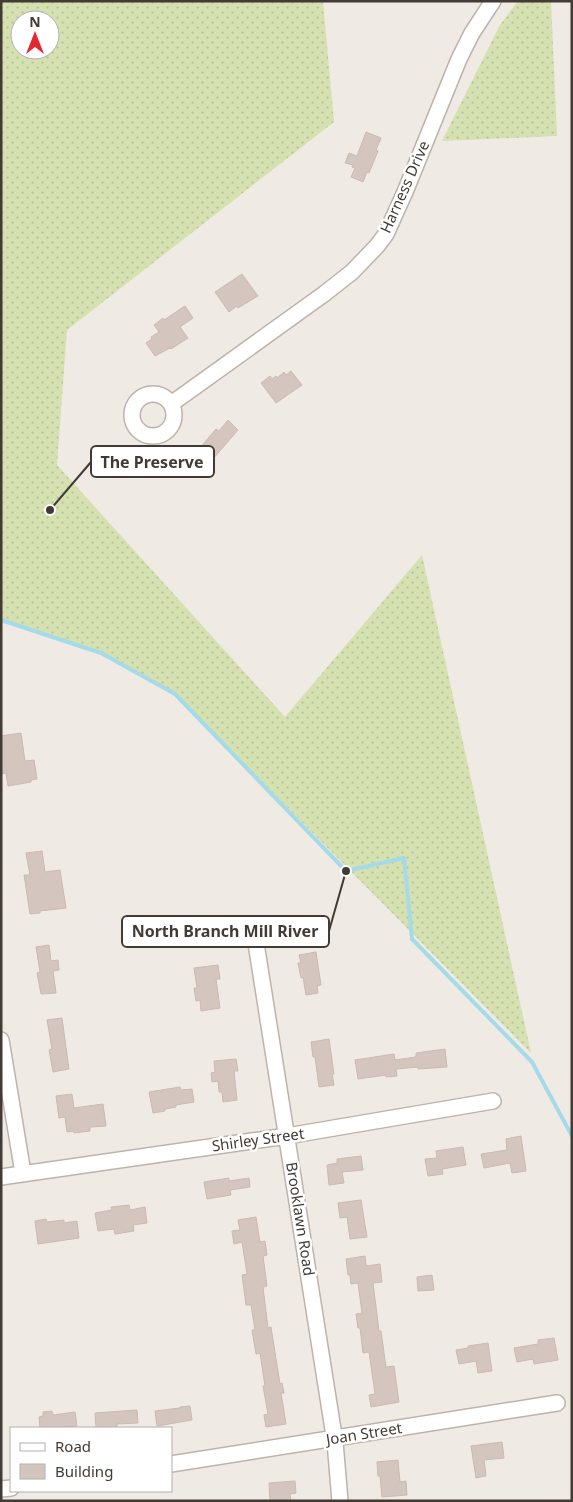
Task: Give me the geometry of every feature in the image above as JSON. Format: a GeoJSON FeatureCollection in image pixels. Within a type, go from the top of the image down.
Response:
{"type":"FeatureCollection","features":[{"type":"Feature","properties":{"kind":"street","name":"Harness Drive"},"geometry":{"type":"LineString","coordinates":[[171,404],[324,294],[352,272],[377,246],[386,234],[405,192],[462,53],[472,33],[493,1]]}},
{"type":"Feature","properties":{"kind":"street","name":"Brooklawn Road"},"geometry":{"type":"LineString","coordinates":[[255,937],[334,1439],[340,1501]]}},
{"type":"Feature","properties":{"kind":"street"},"geometry":{"type":"LineString","coordinates":[[1,1040],[23,1174]]}},
{"type":"Feature","properties":{"kind":"street","name":"Shirley Street"},"geometry":{"type":"LineString","coordinates":[[1,1176],[287,1136],[493,1102]]}},
{"type":"Feature","properties":{"kind":"street","name":"Joan Street"},"geometry":{"type":"LineString","coordinates":[[172,1464],[557,1403]]}},
{"type":"Feature","properties":{"kind":"green space"},"geometry":{"type":"Polygon","coordinates":[[[1,1],[323,1],[334,122],[67,330],[57,465],[285,717],[422,555],[531,1053],[175,694],[101,653],[1,620],[1,1]]]}},
{"type":"Feature","properties":{"kind":"green space"},"geometry":{"type":"Polygon","coordinates":[[[518,1],[551,1],[557,136],[442,141],[500,25],[518,1]]]}},
{"type":"Feature","properties":{"kind":"building"},"geometry":{"type":"Polygon","coordinates":[[[366,132],[381,138],[369,173],[367,172],[363,182],[351,177],[355,168],[352,167],[353,165],[345,163],[349,153],[357,156],[366,132]]]}},
{"type":"Feature","properties":{"kind":"building"},"geometry":{"type":"Polygon","coordinates":[[[242,274],[258,296],[229,312],[215,292],[242,274]]]}},
{"type":"Feature","properties":{"kind":"building"},"geometry":{"type":"Polygon","coordinates":[[[185,306],[193,318],[180,327],[188,338],[171,349],[155,356],[146,343],[159,332],[154,325],[185,306]]]}},
{"type":"Feature","properties":{"kind":"building"},"geometry":{"type":"Polygon","coordinates":[[[291,371],[302,385],[276,403],[261,383],[270,376],[272,379],[276,376],[277,378],[284,372],[286,375],[291,371]]]}},
{"type":"Feature","properties":{"kind":"building"},"geometry":{"type":"Polygon","coordinates":[[[228,420],[238,430],[212,460],[199,449],[216,429],[219,431],[228,420]]]}},
{"type":"Feature","properties":{"kind":"building"},"geometry":{"type":"Polygon","coordinates":[[[21,733],[25,761],[34,760],[37,779],[31,780],[31,782],[8,786],[6,773],[1,774],[1,736],[21,733]]]}},
{"type":"Feature","properties":{"kind":"building"},"geometry":{"type":"Polygon","coordinates":[[[42,851],[45,872],[60,870],[66,908],[30,914],[24,875],[30,875],[26,853],[42,851]]]}},
{"type":"Feature","properties":{"kind":"building"},"geometry":{"type":"Polygon","coordinates":[[[49,945],[51,961],[58,960],[59,970],[53,971],[56,993],[41,994],[37,973],[40,972],[36,947],[49,945]]]}},
{"type":"Feature","properties":{"kind":"building"},"geometry":{"type":"Polygon","coordinates":[[[316,952],[321,985],[317,986],[318,993],[306,995],[298,963],[301,963],[299,955],[316,952]]]}},
{"type":"Feature","properties":{"kind":"building"},"geometry":{"type":"Polygon","coordinates":[[[218,965],[220,979],[216,979],[220,1008],[201,1011],[200,1000],[196,1001],[194,988],[197,988],[194,968],[218,965]]]}},
{"type":"Feature","properties":{"kind":"building"},"geometry":{"type":"Polygon","coordinates":[[[62,1018],[69,1069],[53,1072],[49,1050],[52,1049],[47,1020],[62,1018]]]}},
{"type":"Feature","properties":{"kind":"building"},"geometry":{"type":"Polygon","coordinates":[[[329,1039],[334,1085],[319,1087],[311,1042],[329,1039]]]}},
{"type":"Feature","properties":{"kind":"building"},"geometry":{"type":"Polygon","coordinates":[[[445,1049],[447,1067],[396,1069],[397,1076],[386,1077],[386,1075],[358,1079],[355,1060],[394,1054],[395,1060],[416,1057],[416,1053],[445,1049]]]}},
{"type":"Feature","properties":{"kind":"building"},"geometry":{"type":"Polygon","coordinates":[[[236,1059],[238,1071],[234,1071],[237,1100],[223,1102],[222,1092],[219,1092],[218,1081],[212,1082],[211,1073],[215,1072],[214,1061],[236,1059]]]}},
{"type":"Feature","properties":{"kind":"building"},"geometry":{"type":"Polygon","coordinates":[[[180,1087],[181,1090],[192,1089],[194,1102],[176,1105],[176,1107],[165,1109],[165,1111],[153,1113],[149,1092],[180,1087]]]}},
{"type":"Feature","properties":{"kind":"building"},"geometry":{"type":"Polygon","coordinates":[[[72,1094],[74,1108],[103,1104],[106,1126],[90,1127],[90,1131],[67,1132],[65,1117],[59,1118],[56,1096],[72,1094]]]}},
{"type":"Feature","properties":{"kind":"building"},"geometry":{"type":"Polygon","coordinates":[[[521,1136],[526,1171],[512,1173],[510,1163],[484,1168],[481,1154],[507,1150],[506,1139],[521,1136]]]}},
{"type":"Feature","properties":{"kind":"building"},"geometry":{"type":"Polygon","coordinates":[[[463,1147],[466,1165],[442,1169],[443,1174],[428,1176],[425,1159],[437,1158],[436,1151],[463,1147]]]}},
{"type":"Feature","properties":{"kind":"building"},"geometry":{"type":"Polygon","coordinates":[[[361,1156],[363,1170],[342,1172],[344,1183],[329,1185],[327,1165],[337,1163],[337,1159],[361,1156]]]}},
{"type":"Feature","properties":{"kind":"building"},"geometry":{"type":"Polygon","coordinates":[[[229,1178],[229,1181],[249,1178],[250,1187],[230,1190],[231,1195],[207,1199],[204,1182],[229,1178]]]}},
{"type":"Feature","properties":{"kind":"building"},"geometry":{"type":"Polygon","coordinates":[[[361,1200],[367,1237],[350,1239],[347,1217],[340,1218],[338,1203],[361,1200]]]}},
{"type":"Feature","properties":{"kind":"building"},"geometry":{"type":"Polygon","coordinates":[[[129,1205],[130,1210],[145,1207],[147,1223],[133,1225],[134,1231],[115,1234],[114,1229],[98,1231],[95,1213],[112,1210],[111,1207],[129,1205]]]}},
{"type":"Feature","properties":{"kind":"building"},"geometry":{"type":"Polygon","coordinates":[[[256,1217],[260,1242],[265,1241],[267,1255],[263,1256],[267,1286],[263,1287],[268,1328],[271,1327],[280,1384],[282,1383],[284,1393],[281,1393],[286,1424],[266,1427],[264,1415],[268,1414],[263,1386],[265,1386],[260,1353],[256,1354],[252,1330],[255,1330],[251,1305],[246,1305],[242,1275],[247,1274],[242,1242],[234,1244],[232,1231],[240,1230],[238,1220],[256,1217]]]}},
{"type":"Feature","properties":{"kind":"building"},"geometry":{"type":"Polygon","coordinates":[[[46,1219],[47,1222],[64,1220],[64,1223],[77,1221],[79,1238],[38,1244],[35,1221],[46,1219]]]}},
{"type":"Feature","properties":{"kind":"building"},"geometry":{"type":"Polygon","coordinates":[[[365,1256],[366,1266],[380,1264],[382,1282],[373,1283],[379,1331],[381,1331],[386,1367],[394,1366],[399,1402],[371,1407],[369,1395],[375,1394],[369,1352],[363,1353],[360,1328],[358,1328],[356,1314],[362,1313],[358,1283],[351,1284],[346,1259],[365,1256]]]}},
{"type":"Feature","properties":{"kind":"building"},"geometry":{"type":"Polygon","coordinates":[[[432,1275],[434,1290],[418,1291],[417,1277],[432,1275]]]}},
{"type":"Feature","properties":{"kind":"building"},"geometry":{"type":"Polygon","coordinates":[[[554,1338],[558,1360],[534,1364],[533,1359],[517,1362],[514,1348],[538,1344],[538,1340],[554,1338]]]}},
{"type":"Feature","properties":{"kind":"building"},"geometry":{"type":"Polygon","coordinates":[[[488,1343],[492,1371],[478,1373],[476,1361],[459,1364],[456,1350],[488,1343]]]}},
{"type":"Feature","properties":{"kind":"building"},"geometry":{"type":"Polygon","coordinates":[[[190,1406],[192,1420],[157,1426],[155,1411],[190,1406]]]}},
{"type":"Feature","properties":{"kind":"building"},"geometry":{"type":"Polygon","coordinates":[[[137,1410],[138,1423],[117,1424],[117,1427],[96,1427],[95,1413],[137,1410]]]}},
{"type":"Feature","properties":{"kind":"building"},"geometry":{"type":"Polygon","coordinates":[[[52,1411],[53,1415],[75,1412],[77,1426],[40,1427],[39,1417],[43,1416],[43,1412],[52,1411]]]}},
{"type":"Feature","properties":{"kind":"building"},"geometry":{"type":"Polygon","coordinates":[[[502,1442],[504,1458],[484,1460],[486,1476],[476,1478],[471,1446],[502,1442]]]}},
{"type":"Feature","properties":{"kind":"building"},"geometry":{"type":"Polygon","coordinates":[[[398,1460],[400,1482],[406,1481],[407,1495],[382,1497],[377,1462],[398,1460]]]}},
{"type":"Feature","properties":{"kind":"building"},"geometry":{"type":"Polygon","coordinates":[[[295,1481],[296,1493],[290,1494],[291,1501],[270,1501],[269,1483],[295,1481]]]}},
{"type":"Feature","properties":{"kind":"waterway"},"geometry":{"type":"LineString","coordinates":[[1,620],[101,653],[175,694],[346,871],[404,858],[412,939],[532,1062],[572,1136]]}},
{"type":"Feature","properties":{"kind":"place","name":"The Preserve"},"geometry":{"type":"Point","coordinates":[50,510]}},
{"type":"Feature","properties":{"kind":"place","name":"North Branch Mill River"},"geometry":{"type":"Point","coordinates":[346,871]}}]}
